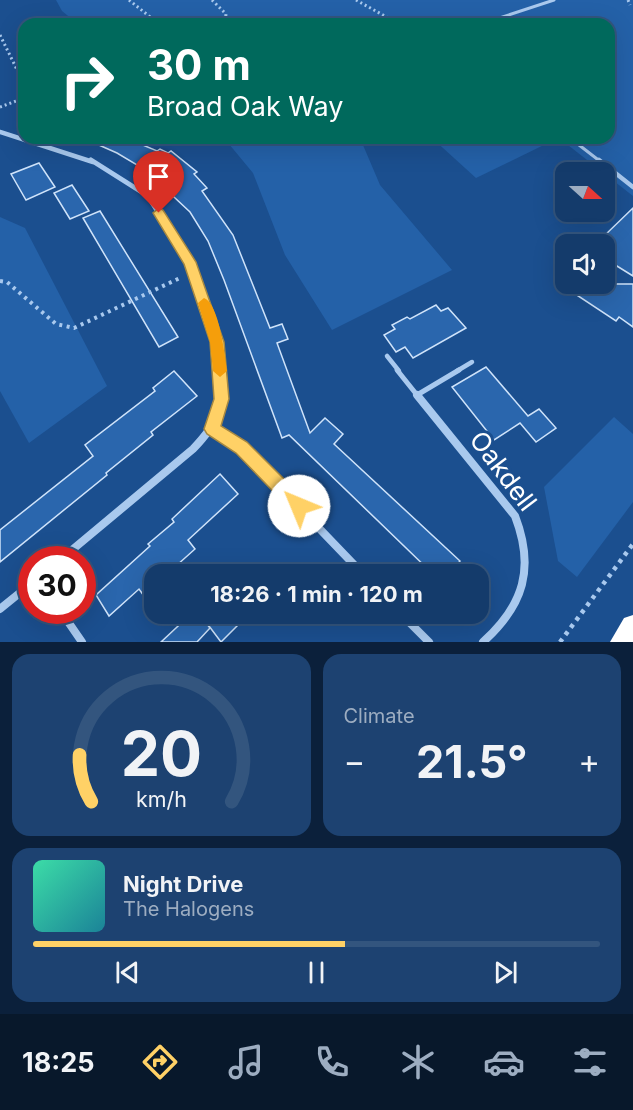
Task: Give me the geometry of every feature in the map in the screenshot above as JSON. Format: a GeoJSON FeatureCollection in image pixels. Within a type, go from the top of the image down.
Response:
{"type":"FeatureCollection","features":[{"type":"Feature","properties":{"kind":"highway"},"geometry":{"type":"LineString","coordinates":[[622,642],[633,627]]}},
{"type":"Feature","properties":{"kind":"street"},"geometry":{"type":"LineString","coordinates":[[0,132],[18,137]]}},
{"type":"Feature","properties":{"kind":"street"},"geometry":{"type":"LineString","coordinates":[[41,144],[86,157],[127,180],[148,196],[193,272],[217,342],[222,399],[212,429],[193,449],[77,546]]}},
{"type":"Feature","properties":{"kind":"street","name":"Oakdell"},"geometry":{"type":"LineString","coordinates":[[417,395],[515,516],[524,535],[526,574],[521,592],[507,618],[496,632],[483,642]]}},
{"type":"Feature","properties":{"kind":"street"},"geometry":{"type":"LineString","coordinates":[[212,429],[241,447],[353,564]]}},
{"type":"Feature","properties":{"kind":"street"},"geometry":{"type":"LineString","coordinates":[[0,609],[18,594]]}},
{"type":"Feature","properties":{"kind":"street"},"geometry":{"type":"LineString","coordinates":[[70,624],[82,642]]}},
{"type":"Feature","properties":{"kind":"street"},"geometry":{"type":"LineString","coordinates":[[411,624],[429,642]]}},
{"type":"Feature","properties":{"kind":"lane"},"geometry":{"type":"LineString","coordinates":[[499,18],[554,0]]}},
{"type":"Feature","properties":{"kind":"lane"},"geometry":{"type":"LineString","coordinates":[[578,144],[633,187]]}},
{"type":"Feature","properties":{"kind":"lane","name":"Oakdell"},"geometry":{"type":"LineString","coordinates":[[387,356],[417,395]]}},
{"type":"Feature","properties":{"kind":"lane"},"geometry":{"type":"LineString","coordinates":[[417,395],[472,362]]}},
{"type":"Feature","properties":{"kind":"path"},"geometry":{"type":"LineString","coordinates":[[129,0],[152,18]]}},
{"type":"Feature","properties":{"kind":"path"},"geometry":{"type":"LineString","coordinates":[[212,0],[226,14],[226,18]]}},
{"type":"Feature","properties":{"kind":"path"},"geometry":{"type":"LineString","coordinates":[[357,0],[388,18]]}},
{"type":"Feature","properties":{"kind":"path"},"geometry":{"type":"LineString","coordinates":[[628,0],[630,5]]}},
{"type":"Feature","properties":{"kind":"path"},"geometry":{"type":"LineString","coordinates":[[0,35],[18,72]]}},
{"type":"Feature","properties":{"kind":"path"},"geometry":{"type":"LineString","coordinates":[[0,107],[18,100]]}},
{"type":"Feature","properties":{"kind":"path"},"geometry":{"type":"LineString","coordinates":[[0,281],[7,282],[56,324],[74,328],[193,272]]}},
{"type":"Feature","properties":{"kind":"path"},"geometry":{"type":"LineString","coordinates":[[560,642],[633,544]]}},
{"type":"Feature","properties":{"kind":"shaded area"},"geometry":{"type":"Polygon","coordinates":[[[56,0],[633,0],[633,196],[615,182],[615,162],[590,162],[567,144],[615,144],[615,18],[71,18],[62,11],[56,0]]]}},
{"type":"Feature","properties":{"kind":"shaded area"},"geometry":{"type":"Polygon","coordinates":[[[229,144],[363,144],[380,185],[452,270],[332,330],[285,255],[253,173],[229,144]]]}},
{"type":"Feature","properties":{"kind":"shaded area"},"geometry":{"type":"Polygon","coordinates":[[[439,144],[546,144],[476,178],[439,144]]]}},
{"type":"Feature","properties":{"kind":"shaded area"},"geometry":{"type":"Polygon","coordinates":[[[0,217],[25,228],[107,386],[29,443],[0,391],[0,217]]]}},
{"type":"Feature","properties":{"kind":"shaded area"},"geometry":{"type":"Polygon","coordinates":[[[614,417],[633,434],[633,502],[577,577],[558,561],[544,487],[614,417]]]}},
{"type":"Feature","properties":{"kind":"building"},"geometry":{"type":"Polygon","coordinates":[[[97,144],[140,144],[157,151],[160,149],[168,153],[171,151],[197,172],[194,174],[207,188],[202,191],[233,235],[270,328],[282,324],[288,339],[277,343],[310,433],[325,418],[343,434],[334,444],[460,561],[457,564],[423,564],[289,435],[282,438],[208,241],[190,212],[144,169],[97,144]]]}},
{"type":"Feature","properties":{"kind":"building"},"geometry":{"type":"Polygon","coordinates":[[[39,163],[55,187],[26,200],[11,174],[39,163]]]}},
{"type":"Feature","properties":{"kind":"building"},"geometry":{"type":"Polygon","coordinates":[[[72,185],[89,211],[70,219],[54,193],[72,185]]]}},
{"type":"Feature","properties":{"kind":"building"},"geometry":{"type":"Polygon","coordinates":[[[633,208],[633,276],[615,265],[615,234],[606,234],[633,208]]]}},
{"type":"Feature","properties":{"kind":"building"},"geometry":{"type":"Polygon","coordinates":[[[100,211],[178,337],[159,347],[83,218],[100,211]]]}},
{"type":"Feature","properties":{"kind":"building"},"geometry":{"type":"Polygon","coordinates":[[[615,284],[633,284],[633,327],[619,317],[616,321],[575,294],[615,294],[615,284]]]}},
{"type":"Feature","properties":{"kind":"building"},"geometry":{"type":"Polygon","coordinates":[[[436,305],[441,311],[448,308],[466,328],[413,358],[405,347],[396,352],[384,335],[395,329],[392,325],[407,317],[410,319],[436,305]]]}},
{"type":"Feature","properties":{"kind":"building"},"geometry":{"type":"Polygon","coordinates":[[[486,367],[528,416],[539,409],[556,428],[536,442],[520,423],[494,440],[452,387],[486,367]]]}},
{"type":"Feature","properties":{"kind":"building"},"geometry":{"type":"Polygon","coordinates":[[[174,371],[197,396],[151,432],[153,435],[106,473],[107,475],[0,562],[0,530],[93,456],[85,445],[155,391],[153,388],[174,371]]]}},
{"type":"Feature","properties":{"kind":"building"},"geometry":{"type":"Polygon","coordinates":[[[220,474],[238,494],[188,540],[195,549],[178,564],[144,564],[144,596],[139,589],[109,616],[96,595],[174,522],[172,519],[220,474]]]}},
{"type":"Feature","properties":{"kind":"building"},"geometry":{"type":"Polygon","coordinates":[[[180,624],[207,624],[210,628],[197,642],[161,642],[180,624]]]}},
{"type":"Feature","properties":{"kind":"building"},"geometry":{"type":"Polygon","coordinates":[[[211,624],[239,624],[221,642],[209,626],[211,624]]]}},
{"type":"Feature","properties":{"kind":"slow traffic"},"geometry":{"type":"LineString","coordinates":[[204,303],[217,342],[220,371]]}},
{"type":"Feature","properties":{"kind":"route"},"geometry":{"type":"LineString","coordinates":[[159,213],[190,262],[217,342],[222,399],[212,429],[241,447],[299,506]]}}]}
